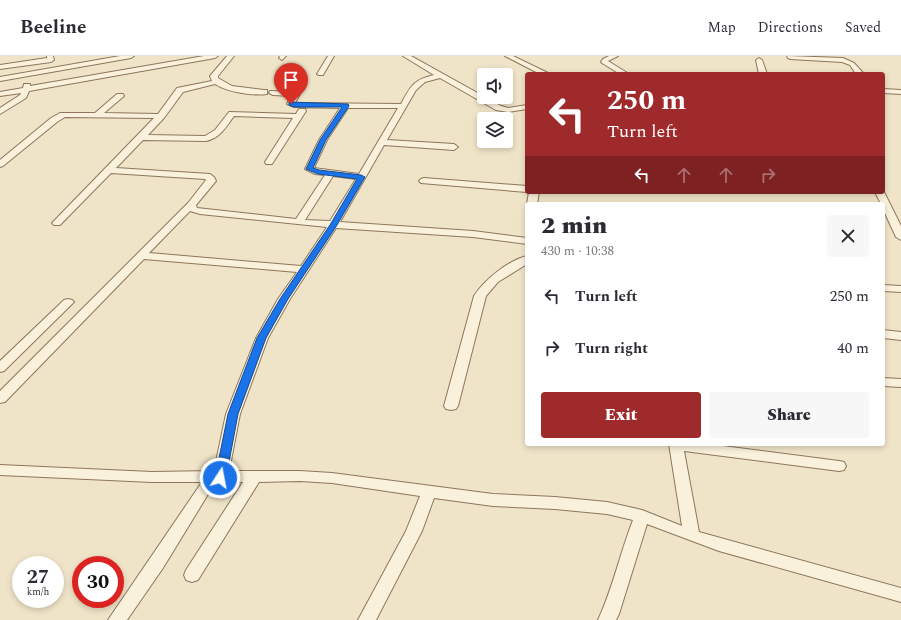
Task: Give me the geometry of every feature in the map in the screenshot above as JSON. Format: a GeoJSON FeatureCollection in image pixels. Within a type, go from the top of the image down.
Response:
{"type":"FeatureCollection","features":[{"type":"Feature","properties":{"kind":"street"},"geometry":{"type":"LineString","coordinates":[[0,67],[50,58],[54,63],[62,63],[102,56]]}},
{"type":"Feature","properties":{"kind":"street"},"geometry":{"type":"LineString","coordinates":[[0,79],[131,56]]}},
{"type":"Feature","properties":{"kind":"street"},"geometry":{"type":"LineString","coordinates":[[0,94],[215,56]]}},
{"type":"Feature","properties":{"kind":"street"},"geometry":{"type":"LineString","coordinates":[[216,82],[214,76],[231,56]]}},
{"type":"Feature","properties":{"kind":"street"},"geometry":{"type":"LineString","coordinates":[[321,74],[332,56]]}},
{"type":"Feature","properties":{"kind":"street"},"geometry":{"type":"LineString","coordinates":[[406,56],[500,108],[508,110],[525,107]]}},
{"type":"Feature","properties":{"kind":"street"},"geometry":{"type":"LineString","coordinates":[[508,56],[542,72]]}},
{"type":"Feature","properties":{"kind":"street"},"geometry":{"type":"LineString","coordinates":[[615,56],[605,60],[604,62],[622,72]]}},
{"type":"Feature","properties":{"kind":"street"},"geometry":{"type":"LineString","coordinates":[[790,57],[843,60],[852,64],[858,72]]}},
{"type":"Feature","properties":{"kind":"street"},"geometry":{"type":"LineString","coordinates":[[759,60],[762,72]]}},
{"type":"Feature","properties":{"kind":"street"},"geometry":{"type":"LineString","coordinates":[[0,112],[18,100],[27,89],[28,83],[23,75]]}},
{"type":"Feature","properties":{"kind":"street"},"geometry":{"type":"LineString","coordinates":[[117,620],[157,563],[205,487],[220,478],[233,414],[254,358],[272,319],[303,269],[333,225],[416,84],[422,80],[442,75]]}},
{"type":"Feature","properties":{"kind":"street"},"geometry":{"type":"LineString","coordinates":[[57,223],[161,116],[180,90],[216,82],[229,88],[264,92]]}},
{"type":"Feature","properties":{"kind":"street"},"geometry":{"type":"LineString","coordinates":[[885,91],[901,92]]}},
{"type":"Feature","properties":{"kind":"street"},"geometry":{"type":"LineString","coordinates":[[273,93],[296,94],[291,104],[402,106]]}},
{"type":"Feature","properties":{"kind":"street"},"geometry":{"type":"LineString","coordinates":[[97,115],[120,96]]}},
{"type":"Feature","properties":{"kind":"street"},"geometry":{"type":"LineString","coordinates":[[269,162],[306,105]]}},
{"type":"Feature","properties":{"kind":"street"},"geometry":{"type":"LineString","coordinates":[[346,106],[323,140],[309,169],[330,174],[361,177]]}},
{"type":"Feature","properties":{"kind":"street"},"geometry":{"type":"LineString","coordinates":[[0,164],[60,116],[71,114],[161,116]]}},
{"type":"Feature","properties":{"kind":"street"},"geometry":{"type":"LineString","coordinates":[[141,137],[206,140],[212,138],[218,133],[232,114],[298,116]]}},
{"type":"Feature","properties":{"kind":"street"},"geometry":{"type":"LineString","coordinates":[[382,142],[454,147]]}},
{"type":"Feature","properties":{"kind":"street"},"geometry":{"type":"LineString","coordinates":[[0,399],[191,205],[209,184],[211,179],[207,176],[107,170]]}},
{"type":"Feature","properties":{"kind":"street"},"geometry":{"type":"LineString","coordinates":[[299,222],[330,174]]}},
{"type":"Feature","properties":{"kind":"street"},"geometry":{"type":"LineString","coordinates":[[424,181],[525,189]]}},
{"type":"Feature","properties":{"kind":"street"},"geometry":{"type":"LineString","coordinates":[[885,203],[901,237]]}},
{"type":"Feature","properties":{"kind":"street"},"geometry":{"type":"LineString","coordinates":[[191,205],[194,210],[200,211],[299,222],[473,234],[525,241]]}},
{"type":"Feature","properties":{"kind":"street"},"geometry":{"type":"LineString","coordinates":[[142,256],[303,269]]}},
{"type":"Feature","properties":{"kind":"street"},"geometry":{"type":"LineString","coordinates":[[451,406],[483,289],[502,274],[525,260]]}},
{"type":"Feature","properties":{"kind":"street"},"geometry":{"type":"LineString","coordinates":[[885,288],[901,289]]}},
{"type":"Feature","properties":{"kind":"street"},"geometry":{"type":"LineString","coordinates":[[0,368],[68,302]]}},
{"type":"Feature","properties":{"kind":"street"},"geometry":{"type":"LineString","coordinates":[[885,334],[901,336]]}},
{"type":"Feature","properties":{"kind":"street"},"geometry":{"type":"LineString","coordinates":[[885,382],[901,383]]}},
{"type":"Feature","properties":{"kind":"street"},"geometry":{"type":"LineString","coordinates":[[676,446],[692,536]]}},
{"type":"Feature","properties":{"kind":"street"},"geometry":{"type":"LineString","coordinates":[[684,446],[839,466]]}},
{"type":"Feature","properties":{"kind":"street"},"geometry":{"type":"LineString","coordinates":[[0,470],[152,477],[332,478],[493,500],[607,508],[642,516],[692,536],[765,559],[901,595]]}},
{"type":"Feature","properties":{"kind":"street"},"geometry":{"type":"LineString","coordinates":[[192,575],[254,477]]}},
{"type":"Feature","properties":{"kind":"street"},"geometry":{"type":"LineString","coordinates":[[367,620],[411,537],[429,492]]}},
{"type":"Feature","properties":{"kind":"street"},"geometry":{"type":"LineString","coordinates":[[607,620],[613,608],[629,552],[642,516]]}},
{"type":"Feature","properties":{"kind":"route"},"geometry":{"type":"LineString","coordinates":[[220,478],[233,414],[262,338],[298,276],[333,225],[361,177],[318,172],[309,169],[323,140],[346,106],[291,104]]}}]}
